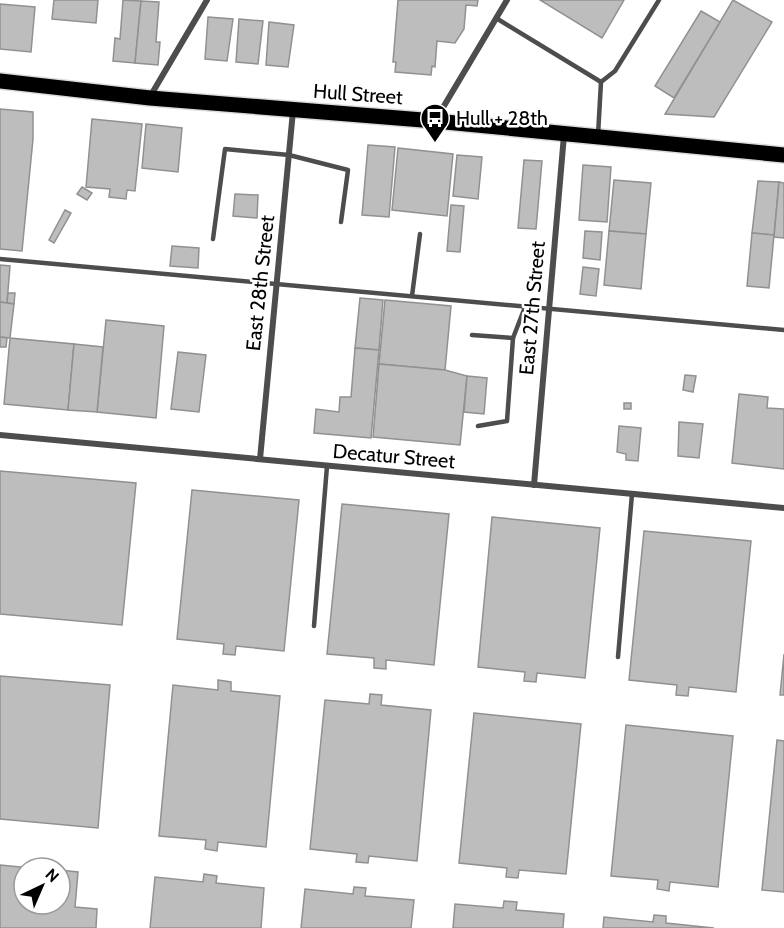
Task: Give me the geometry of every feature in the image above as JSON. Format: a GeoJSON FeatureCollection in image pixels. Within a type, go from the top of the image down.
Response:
{"type":"FeatureCollection","features":[{"type":"Feature","properties":{"kind":"main road","name":"Hull Street"},"geometry":{"type":"LineString","coordinates":[[0,81],[150,98],[435,121],[784,154]]}},
{"type":"Feature","properties":{"kind":"street"},"geometry":{"type":"LineString","coordinates":[[150,98],[207,0]]}},
{"type":"Feature","properties":{"kind":"street"},"geometry":{"type":"LineString","coordinates":[[435,121],[507,0]]}},
{"type":"Feature","properties":{"kind":"street","name":"East 28th Street"},"geometry":{"type":"LineString","coordinates":[[260,459],[293,111]]}},
{"type":"Feature","properties":{"kind":"street","name":"East 27th Street"},"geometry":{"type":"LineString","coordinates":[[534,485],[547,309],[564,134]]}},
{"type":"Feature","properties":{"kind":"street","name":"Decatur Street"},"geometry":{"type":"LineString","coordinates":[[0,435],[784,508]]}},
{"type":"Feature","properties":{"kind":"lane"},"geometry":{"type":"LineString","coordinates":[[597,137],[601,82],[615,71],[658,0]]}},
{"type":"Feature","properties":{"kind":"lane"},"geometry":{"type":"LineString","coordinates":[[496,18],[601,82]]}},
{"type":"Feature","properties":{"kind":"lane"},"geometry":{"type":"LineString","coordinates":[[213,238],[225,149],[289,155],[348,171],[341,222]]}},
{"type":"Feature","properties":{"kind":"lane"},"geometry":{"type":"LineString","coordinates":[[412,296],[420,234]]}},
{"type":"Feature","properties":{"kind":"lane"},"geometry":{"type":"LineString","coordinates":[[0,259],[784,330]]}},
{"type":"Feature","properties":{"kind":"lane"},"geometry":{"type":"LineString","coordinates":[[478,426],[507,421],[513,338],[525,307]]}},
{"type":"Feature","properties":{"kind":"lane"},"geometry":{"type":"LineString","coordinates":[[472,336],[513,338]]}},
{"type":"Feature","properties":{"kind":"lane"},"geometry":{"type":"LineString","coordinates":[[314,626],[327,466]]}},
{"type":"Feature","properties":{"kind":"lane"},"geometry":{"type":"LineString","coordinates":[[618,657],[632,494]]}},
{"type":"Feature","properties":{"kind":"building"},"geometry":{"type":"Polygon","coordinates":[[[54,0],[98,0],[96,23],[52,19],[54,0]]]}},
{"type":"Feature","properties":{"kind":"building"},"geometry":{"type":"Polygon","coordinates":[[[123,0],[141,1],[135,63],[113,61],[115,38],[120,39],[123,0]]]}},
{"type":"Feature","properties":{"kind":"building"},"geometry":{"type":"Polygon","coordinates":[[[398,0],[478,0],[477,6],[466,5],[464,29],[455,43],[437,41],[435,67],[432,66],[431,75],[395,72],[396,62],[393,62],[398,0]]]}},
{"type":"Feature","properties":{"kind":"building"},"geometry":{"type":"Polygon","coordinates":[[[540,0],[624,0],[602,38],[540,0]]]}},
{"type":"Feature","properties":{"kind":"building"},"geometry":{"type":"Polygon","coordinates":[[[733,0],[772,22],[714,117],[665,114],[733,0]]]}},
{"type":"Feature","properties":{"kind":"building"},"geometry":{"type":"Polygon","coordinates":[[[141,1],[159,2],[156,42],[160,42],[158,65],[135,63],[141,1]]]}},
{"type":"Feature","properties":{"kind":"building"},"geometry":{"type":"Polygon","coordinates":[[[0,4],[35,7],[31,52],[0,49],[0,4]]]}},
{"type":"Feature","properties":{"kind":"building"},"geometry":{"type":"Polygon","coordinates":[[[701,11],[720,22],[674,98],[655,86],[701,11]]]}},
{"type":"Feature","properties":{"kind":"building"},"geometry":{"type":"Polygon","coordinates":[[[208,17],[233,19],[227,61],[205,59],[208,17]]]}},
{"type":"Feature","properties":{"kind":"building"},"geometry":{"type":"Polygon","coordinates":[[[239,19],[263,21],[258,64],[236,62],[239,19]]]}},
{"type":"Feature","properties":{"kind":"building"},"geometry":{"type":"Polygon","coordinates":[[[269,22],[294,25],[288,67],[266,65],[269,22]]]}},
{"type":"Feature","properties":{"kind":"building"},"geometry":{"type":"Polygon","coordinates":[[[0,109],[33,112],[33,139],[22,251],[0,249],[0,109]]]}},
{"type":"Feature","properties":{"kind":"building"},"geometry":{"type":"Polygon","coordinates":[[[92,119],[142,124],[135,191],[127,190],[126,199],[109,197],[110,189],[86,187],[92,119]]]}},
{"type":"Feature","properties":{"kind":"building"},"geometry":{"type":"Polygon","coordinates":[[[146,124],[182,128],[178,172],[142,168],[146,124]]]}},
{"type":"Feature","properties":{"kind":"building"},"geometry":{"type":"Polygon","coordinates":[[[368,145],[395,147],[389,217],[362,215],[368,145]]]}},
{"type":"Feature","properties":{"kind":"building"},"geometry":{"type":"Polygon","coordinates":[[[398,148],[453,154],[447,216],[392,210],[398,148]]]}},
{"type":"Feature","properties":{"kind":"building"},"geometry":{"type":"Polygon","coordinates":[[[457,155],[482,157],[478,199],[453,196],[457,155]]]}},
{"type":"Feature","properties":{"kind":"building"},"geometry":{"type":"Polygon","coordinates":[[[524,160],[542,161],[536,229],[518,228],[524,160]]]}},
{"type":"Feature","properties":{"kind":"building"},"geometry":{"type":"Polygon","coordinates":[[[583,165],[611,167],[607,222],[579,220],[583,165]]]}},
{"type":"Feature","properties":{"kind":"building"},"geometry":{"type":"Polygon","coordinates":[[[614,180],[651,183],[646,234],[609,231],[614,180]]]}},
{"type":"Feature","properties":{"kind":"building"},"geometry":{"type":"Polygon","coordinates":[[[758,181],[779,182],[774,235],[752,233],[758,181]]]}},
{"type":"Feature","properties":{"kind":"building"},"geometry":{"type":"Polygon","coordinates":[[[779,182],[784,183],[784,238],[774,237],[779,182]]]}},
{"type":"Feature","properties":{"kind":"building"},"geometry":{"type":"Polygon","coordinates":[[[82,187],[92,193],[87,200],[77,194],[82,187]]]}},
{"type":"Feature","properties":{"kind":"building"},"geometry":{"type":"Polygon","coordinates":[[[235,194],[258,195],[257,218],[233,216],[235,194]]]}},
{"type":"Feature","properties":{"kind":"building"},"geometry":{"type":"Polygon","coordinates":[[[451,205],[464,206],[460,252],[447,251],[451,205]]]}},
{"type":"Feature","properties":{"kind":"building"},"geometry":{"type":"Polygon","coordinates":[[[65,210],[71,213],[54,243],[49,240],[65,210]]]}},
{"type":"Feature","properties":{"kind":"building"},"geometry":{"type":"Polygon","coordinates":[[[585,231],[602,232],[600,260],[583,258],[585,231]]]}},
{"type":"Feature","properties":{"kind":"building"},"geometry":{"type":"Polygon","coordinates":[[[609,231],[646,234],[641,289],[604,285],[609,231]]]}},
{"type":"Feature","properties":{"kind":"building"},"geometry":{"type":"Polygon","coordinates":[[[752,233],[774,235],[769,288],[747,286],[752,233]]]}},
{"type":"Feature","properties":{"kind":"building"},"geometry":{"type":"Polygon","coordinates":[[[172,246],[199,248],[198,268],[170,266],[172,246]]]}},
{"type":"Feature","properties":{"kind":"building"},"geometry":{"type":"Polygon","coordinates":[[[0,265],[10,266],[7,303],[0,302],[0,265]]]}},
{"type":"Feature","properties":{"kind":"building"},"geometry":{"type":"Polygon","coordinates":[[[583,267],[599,269],[596,296],[580,294],[583,267]]]}},
{"type":"Feature","properties":{"kind":"building"},"geometry":{"type":"Polygon","coordinates":[[[8,293],[15,293],[14,304],[7,303],[8,293]]]}},
{"type":"Feature","properties":{"kind":"building"},"geometry":{"type":"Polygon","coordinates":[[[360,298],[383,300],[379,350],[355,348],[360,298]]]}},
{"type":"Feature","properties":{"kind":"building"},"geometry":{"type":"Polygon","coordinates":[[[385,300],[451,306],[445,370],[379,364],[385,300]]]}},
{"type":"Feature","properties":{"kind":"building"},"geometry":{"type":"Polygon","coordinates":[[[0,302],[14,304],[10,338],[0,337],[0,302]]]}},
{"type":"Feature","properties":{"kind":"building"},"geometry":{"type":"Polygon","coordinates":[[[106,320],[164,326],[156,418],[97,412],[106,320]]]}},
{"type":"Feature","properties":{"kind":"building"},"geometry":{"type":"Polygon","coordinates":[[[0,337],[7,338],[6,347],[0,347],[0,337]]]}},
{"type":"Feature","properties":{"kind":"building"},"geometry":{"type":"Polygon","coordinates":[[[10,338],[74,344],[68,410],[4,404],[10,338]]]}},
{"type":"Feature","properties":{"kind":"building"},"geometry":{"type":"Polygon","coordinates":[[[74,344],[103,347],[97,412],[68,410],[74,344]]]}},
{"type":"Feature","properties":{"kind":"building"},"geometry":{"type":"Polygon","coordinates":[[[355,348],[379,350],[371,438],[314,433],[316,409],[339,412],[340,397],[351,397],[355,348]]]}},
{"type":"Feature","properties":{"kind":"building"},"geometry":{"type":"Polygon","coordinates":[[[178,352],[206,355],[199,412],[171,409],[178,352]]]}},
{"type":"Feature","properties":{"kind":"building"},"geometry":{"type":"Polygon","coordinates":[[[379,364],[445,370],[467,376],[460,445],[373,437],[379,364]]]}},
{"type":"Feature","properties":{"kind":"building"},"geometry":{"type":"Polygon","coordinates":[[[685,375],[696,376],[693,392],[683,390],[685,375]]]}},
{"type":"Feature","properties":{"kind":"building"},"geometry":{"type":"Polygon","coordinates":[[[467,376],[487,378],[484,414],[464,412],[467,376]]]}},
{"type":"Feature","properties":{"kind":"building"},"geometry":{"type":"Polygon","coordinates":[[[739,394],[768,397],[767,408],[784,409],[784,469],[732,463],[739,394]]]}},
{"type":"Feature","properties":{"kind":"building"},"geometry":{"type":"Polygon","coordinates":[[[624,403],[631,403],[631,409],[624,409],[624,403]]]}},
{"type":"Feature","properties":{"kind":"building"},"geometry":{"type":"Polygon","coordinates":[[[679,422],[703,424],[699,458],[678,456],[679,422]]]}},
{"type":"Feature","properties":{"kind":"building"},"geometry":{"type":"Polygon","coordinates":[[[619,426],[641,428],[638,461],[626,460],[626,454],[617,452],[619,426]]]}},
{"type":"Feature","properties":{"kind":"building"},"geometry":{"type":"Polygon","coordinates":[[[0,471],[136,483],[122,625],[0,614],[0,471]]]}},
{"type":"Feature","properties":{"kind":"building"},"geometry":{"type":"Polygon","coordinates":[[[192,490],[299,500],[284,651],[236,646],[235,655],[223,654],[224,644],[177,639],[192,490]]]}},
{"type":"Feature","properties":{"kind":"building"},"geometry":{"type":"Polygon","coordinates":[[[342,504],[449,514],[434,665],[386,660],[386,669],[374,668],[374,658],[327,654],[342,504]]]}},
{"type":"Feature","properties":{"kind":"building"},"geometry":{"type":"Polygon","coordinates":[[[492,517],[600,528],[585,678],[537,673],[536,682],[524,681],[525,672],[478,667],[492,517]]]}},
{"type":"Feature","properties":{"kind":"building"},"geometry":{"type":"Polygon","coordinates":[[[644,531],[751,541],[736,692],[689,687],[688,696],[676,695],[677,685],[629,680],[644,531]]]}},
{"type":"Feature","properties":{"kind":"building"},"geometry":{"type":"Polygon","coordinates":[[[784,654],[784,695],[780,695],[784,654]]]}},
{"type":"Feature","properties":{"kind":"building"},"geometry":{"type":"Polygon","coordinates":[[[0,676],[110,685],[98,828],[0,819],[0,676]]]}},
{"type":"Feature","properties":{"kind":"building"},"geometry":{"type":"Polygon","coordinates":[[[218,680],[231,682],[231,691],[280,696],[266,847],[218,842],[217,851],[205,849],[206,840],[159,836],[173,685],[218,690],[218,680]]]}},
{"type":"Feature","properties":{"kind":"building"},"geometry":{"type":"Polygon","coordinates":[[[370,694],[382,695],[381,705],[431,710],[417,861],[369,856],[368,863],[356,862],[357,854],[310,849],[325,700],[369,704],[370,694]]]}},
{"type":"Feature","properties":{"kind":"building"},"geometry":{"type":"Polygon","coordinates":[[[474,713],[581,724],[566,874],[519,870],[518,878],[506,877],[507,868],[459,863],[474,713]]]}},
{"type":"Feature","properties":{"kind":"building"},"geometry":{"type":"Polygon","coordinates":[[[626,725],[733,736],[718,887],[670,882],[669,891],[657,889],[658,880],[611,876],[626,725]]]}},
{"type":"Feature","properties":{"kind":"building"},"geometry":{"type":"Polygon","coordinates":[[[777,740],[784,741],[784,892],[762,890],[777,740]]]}},
{"type":"Feature","properties":{"kind":"building"},"geometry":{"type":"Polygon","coordinates":[[[0,865],[12,866],[12,916],[72,916],[72,871],[78,872],[75,907],[97,909],[96,928],[0,928],[0,865]]]}},
{"type":"Feature","properties":{"kind":"building"},"geometry":{"type":"Polygon","coordinates":[[[204,874],[217,876],[216,883],[264,888],[261,928],[150,928],[155,877],[203,882],[204,874]]]}},
{"type":"Feature","properties":{"kind":"building"},"geometry":{"type":"Polygon","coordinates":[[[354,887],[366,888],[365,896],[414,900],[411,928],[301,928],[305,889],[353,894],[354,887]]]}},
{"type":"Feature","properties":{"kind":"building"},"geometry":{"type":"Polygon","coordinates":[[[504,901],[517,902],[516,910],[564,914],[563,928],[453,928],[455,904],[503,908],[504,901]]]}},
{"type":"Feature","properties":{"kind":"building"},"geometry":{"type":"Polygon","coordinates":[[[654,915],[666,916],[666,923],[714,928],[603,928],[604,917],[653,922],[654,915]]]}},
{"type":"Feature","properties":{"kind":"place","name":"Hull + 28th"},"geometry":{"type":"Point","coordinates":[435,144]}}]}
